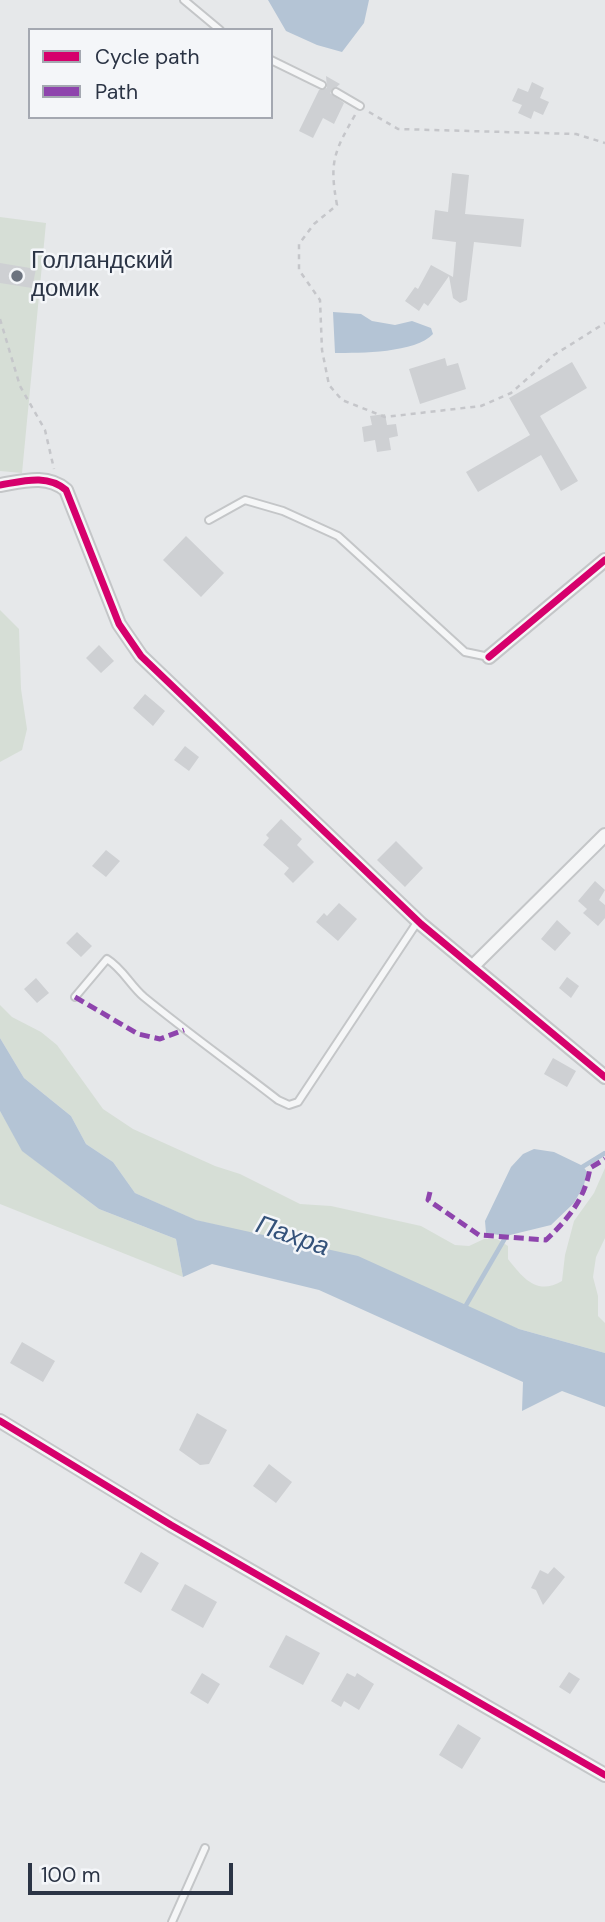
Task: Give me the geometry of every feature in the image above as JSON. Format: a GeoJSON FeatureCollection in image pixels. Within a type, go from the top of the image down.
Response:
{"type":"FeatureCollection","features":[{"type":"Feature","properties":{"kind":"street"},"geometry":{"type":"LineString","coordinates":[[0,485],[31,480],[56,482],[66,491],[119,624],[141,656],[418,921],[605,1077]]}},
{"type":"Feature","properties":{"kind":"street"},"geometry":{"type":"LineString","coordinates":[[489,657],[605,560]]}},
{"type":"Feature","properties":{"kind":"street"},"geometry":{"type":"LineString","coordinates":[[473,966],[605,835]]}},
{"type":"Feature","properties":{"kind":"street"},"geometry":{"type":"LineString","coordinates":[[0,1421],[171,1525],[605,1775]]}},
{"type":"Feature","properties":{"kind":"lane"},"geometry":{"type":"LineString","coordinates":[[184,0],[218,28]]}},
{"type":"Feature","properties":{"kind":"lane"},"geometry":{"type":"LineString","coordinates":[[273,61],[322,85]]}},
{"type":"Feature","properties":{"kind":"lane"},"geometry":{"type":"LineString","coordinates":[[336,92],[360,106]]}},
{"type":"Feature","properties":{"kind":"lane"},"geometry":{"type":"LineString","coordinates":[[209,520],[245,500],[284,511],[338,536],[465,652],[489,657]]}},
{"type":"Feature","properties":{"kind":"lane"},"geometry":{"type":"LineString","coordinates":[[75,997],[107,959],[118,965],[130,986],[184,1030],[278,1100],[289,1105],[298,1102],[418,921]]}},
{"type":"Feature","properties":{"kind":"lane"},"geometry":{"type":"LineString","coordinates":[[172,1922],[205,1848]]}},
{"type":"Feature","properties":{"kind":"path"},"geometry":{"type":"LineString","coordinates":[[605,143],[576,134],[398,129],[360,106],[334,152],[337,205],[314,223],[299,244],[299,270],[320,300],[322,350],[329,385],[342,400],[385,417],[481,407],[511,393],[554,355],[605,323]]}},
{"type":"Feature","properties":{"kind":"path"},"geometry":{"type":"LineString","coordinates":[[0,319],[20,386],[45,430],[56,482]]}},
{"type":"Feature","properties":{"kind":"shaded area"},"geometry":{"type":"Polygon","coordinates":[[[0,217],[46,223],[22,473],[0,471],[0,217]]]}},
{"type":"Feature","properties":{"kind":"shaded area"},"geometry":{"type":"Polygon","coordinates":[[[0,610],[19,629],[21,689],[27,729],[22,750],[0,762],[0,610]]]}},
{"type":"Feature","properties":{"kind":"shaded area"},"geometry":{"type":"Polygon","coordinates":[[[0,1005],[12,1017],[41,1032],[57,1045],[103,1109],[133,1129],[215,1166],[240,1174],[300,1204],[331,1206],[421,1226],[455,1245],[469,1246],[484,1239],[497,1239],[508,1246],[508,1259],[519,1273],[538,1286],[545,1287],[562,1281],[565,1255],[574,1221],[594,1193],[605,1168],[605,1238],[596,1257],[593,1277],[598,1296],[598,1316],[605,1323],[605,1353],[519,1329],[266,1237],[195,1220],[135,1193],[113,1162],[86,1144],[71,1116],[24,1078],[0,1038],[0,1005]]]}},
{"type":"Feature","properties":{"kind":"shaded area"},"geometry":{"type":"Polygon","coordinates":[[[0,1111],[23,1151],[99,1209],[176,1239],[183,1277],[0,1204],[0,1111]]]}},
{"type":"Feature","properties":{"kind":"water"},"geometry":{"type":"Polygon","coordinates":[[[268,0],[369,0],[364,23],[342,52],[317,45],[286,31],[268,0]]]}},
{"type":"Feature","properties":{"kind":"water"},"geometry":{"type":"Polygon","coordinates":[[[333,312],[361,314],[372,321],[395,325],[412,321],[431,328],[433,334],[414,345],[401,348],[335,353],[333,312]]]}},
{"type":"Feature","properties":{"kind":"water"},"geometry":{"type":"Polygon","coordinates":[[[0,1038],[24,1078],[71,1116],[86,1144],[113,1162],[135,1193],[196,1220],[358,1256],[519,1329],[605,1353],[605,1407],[562,1391],[522,1411],[523,1382],[319,1290],[212,1264],[183,1277],[176,1239],[99,1209],[22,1151],[0,1111],[0,1038]]]}},
{"type":"Feature","properties":{"kind":"water"},"geometry":{"type":"Polygon","coordinates":[[[534,1149],[554,1152],[583,1166],[587,1172],[584,1185],[574,1203],[551,1225],[506,1236],[486,1233],[485,1221],[511,1167],[523,1154],[534,1149]]]}},
{"type":"Feature","properties":{"kind":"building"},"geometry":{"type":"Polygon","coordinates":[[[326,76],[340,84],[330,93],[344,103],[334,124],[323,118],[313,138],[299,131],[319,90],[327,88],[326,76]]]}},
{"type":"Feature","properties":{"kind":"building"},"geometry":{"type":"Polygon","coordinates":[[[532,82],[544,88],[540,98],[549,102],[543,115],[534,111],[531,119],[518,113],[522,105],[512,101],[518,88],[528,92],[532,82]]]}},
{"type":"Feature","properties":{"kind":"building"},"geometry":{"type":"Polygon","coordinates":[[[452,173],[469,175],[465,214],[524,219],[521,247],[474,242],[467,300],[460,303],[453,298],[449,276],[428,306],[424,303],[419,311],[405,301],[415,287],[418,289],[431,265],[453,277],[456,242],[432,239],[435,210],[448,212],[452,173]]]}},
{"type":"Feature","properties":{"kind":"building","name":"Голландский домик"},"geometry":{"type":"Polygon","coordinates":[[[0,263],[36,269],[32,288],[0,283],[0,263]]]}},
{"type":"Feature","properties":{"kind":"building"},"geometry":{"type":"Polygon","coordinates":[[[445,358],[447,366],[458,363],[466,389],[420,404],[409,369],[445,358]]]}},
{"type":"Feature","properties":{"kind":"building"},"geometry":{"type":"Polygon","coordinates":[[[572,362],[587,388],[540,416],[578,481],[561,491],[541,455],[478,492],[466,472],[530,435],[509,398],[572,362]]]}},
{"type":"Feature","properties":{"kind":"building"},"geometry":{"type":"Polygon","coordinates":[[[385,414],[387,425],[396,424],[398,436],[389,438],[391,450],[377,452],[375,440],[364,442],[362,427],[372,425],[370,416],[385,414]]]}},
{"type":"Feature","properties":{"kind":"building"},"geometry":{"type":"Polygon","coordinates":[[[186,536],[224,573],[201,597],[163,560],[186,536]]]}},
{"type":"Feature","properties":{"kind":"building"},"geometry":{"type":"Polygon","coordinates":[[[99,645],[114,661],[101,673],[86,658],[99,645]]]}},
{"type":"Feature","properties":{"kind":"building"},"geometry":{"type":"Polygon","coordinates":[[[145,694],[165,711],[153,726],[133,708],[145,694]]]}},
{"type":"Feature","properties":{"kind":"building"},"geometry":{"type":"Polygon","coordinates":[[[185,746],[199,757],[189,771],[174,760],[185,746]]]}},
{"type":"Feature","properties":{"kind":"building"},"geometry":{"type":"Polygon","coordinates":[[[281,819],[302,839],[297,845],[314,862],[293,883],[284,874],[289,868],[263,845],[269,838],[266,835],[281,819]]]}},
{"type":"Feature","properties":{"kind":"building"},"geometry":{"type":"Polygon","coordinates":[[[396,841],[423,868],[405,887],[377,860],[396,841]]]}},
{"type":"Feature","properties":{"kind":"building"},"geometry":{"type":"Polygon","coordinates":[[[106,850],[120,861],[106,877],[92,866],[106,850]]]}},
{"type":"Feature","properties":{"kind":"building"},"geometry":{"type":"Polygon","coordinates":[[[595,881],[605,890],[599,900],[605,905],[605,918],[598,926],[583,913],[587,909],[578,901],[595,881]]]}},
{"type":"Feature","properties":{"kind":"building"},"geometry":{"type":"Polygon","coordinates":[[[339,903],[357,919],[338,941],[316,922],[324,913],[327,916],[339,903]]]}},
{"type":"Feature","properties":{"kind":"building"},"geometry":{"type":"Polygon","coordinates":[[[557,920],[571,933],[555,951],[541,939],[557,920]]]}},
{"type":"Feature","properties":{"kind":"building"},"geometry":{"type":"Polygon","coordinates":[[[77,932],[92,946],[81,957],[66,943],[77,932]]]}},
{"type":"Feature","properties":{"kind":"building"},"geometry":{"type":"Polygon","coordinates":[[[567,977],[579,986],[571,998],[559,988],[567,977]]]}},
{"type":"Feature","properties":{"kind":"building"},"geometry":{"type":"Polygon","coordinates":[[[36,978],[49,993],[37,1003],[24,989],[36,978]]]}},
{"type":"Feature","properties":{"kind":"building"},"geometry":{"type":"Polygon","coordinates":[[[553,1058],[576,1071],[567,1087],[544,1074],[553,1058]]]}},
{"type":"Feature","properties":{"kind":"building"},"geometry":{"type":"Polygon","coordinates":[[[22,1342],[55,1361],[43,1382],[10,1363],[22,1342]]]}},
{"type":"Feature","properties":{"kind":"building"},"geometry":{"type":"Polygon","coordinates":[[[197,1413],[227,1430],[209,1464],[200,1465],[179,1450],[197,1413]]]}},
{"type":"Feature","properties":{"kind":"building"},"geometry":{"type":"Polygon","coordinates":[[[269,1464],[292,1482],[276,1503],[253,1486],[269,1464]]]}},
{"type":"Feature","properties":{"kind":"building"},"geometry":{"type":"Polygon","coordinates":[[[141,1552],[159,1563],[141,1593],[124,1583],[141,1552]]]}},
{"type":"Feature","properties":{"kind":"building"},"geometry":{"type":"Polygon","coordinates":[[[554,1567],[565,1577],[543,1605],[536,1590],[531,1588],[540,1570],[548,1574],[554,1567]]]}},
{"type":"Feature","properties":{"kind":"building"},"geometry":{"type":"Polygon","coordinates":[[[185,1584],[217,1602],[203,1628],[171,1610],[185,1584]]]}},
{"type":"Feature","properties":{"kind":"building"},"geometry":{"type":"Polygon","coordinates":[[[286,1635],[320,1653],[303,1685],[269,1667],[286,1635]]]}},
{"type":"Feature","properties":{"kind":"building"},"geometry":{"type":"Polygon","coordinates":[[[569,1672],[580,1679],[570,1694],[559,1687],[569,1672]]]}},
{"type":"Feature","properties":{"kind":"building"},"geometry":{"type":"Polygon","coordinates":[[[202,1673],[220,1684],[208,1704],[190,1693],[202,1673]]]}},
{"type":"Feature","properties":{"kind":"building"},"geometry":{"type":"Polygon","coordinates":[[[347,1673],[355,1677],[357,1673],[374,1684],[359,1710],[344,1701],[341,1707],[331,1701],[347,1673]]]}},
{"type":"Feature","properties":{"kind":"building"},"geometry":{"type":"Polygon","coordinates":[[[458,1724],[481,1738],[462,1769],[439,1755],[458,1724]]]}},
{"type":"Feature","properties":{"kind":"waterway"},"geometry":{"type":"LineString","coordinates":[[579,1169],[605,1153]]}},
{"type":"Feature","properties":{"kind":"waterway"},"geometry":{"type":"LineString","coordinates":[[465,1307],[508,1233]]}},
{"type":"Feature","properties":{"kind":"marked path"},"geometry":{"type":"LineString","coordinates":[[75,997],[138,1034],[160,1039],[184,1030]]}},
{"type":"Feature","properties":{"kind":"marked path"},"geometry":{"type":"LineString","coordinates":[[430,1192],[428,1200],[479,1235],[546,1240],[580,1199],[590,1168],[605,1159]]}},
{"type":"Feature","properties":{"kind":"cycle path"},"geometry":{"type":"LineString","coordinates":[[0,485],[43,480],[66,490],[119,624],[141,656],[421,924],[605,1077]]}},
{"type":"Feature","properties":{"kind":"cycle path"},"geometry":{"type":"LineString","coordinates":[[489,657],[605,560]]}},
{"type":"Feature","properties":{"kind":"cycle path"},"geometry":{"type":"LineString","coordinates":[[0,1421],[171,1525],[605,1775]]}},
{"type":"Feature","properties":{"kind":"place","name":"Голландский домик"},"geometry":{"type":"Point","coordinates":[17,276]}},
{"type":"Feature","properties":{"kind":"water label","name":"Пахра"},"geometry":{"type":"Point","coordinates":[292,1237]}}]}
